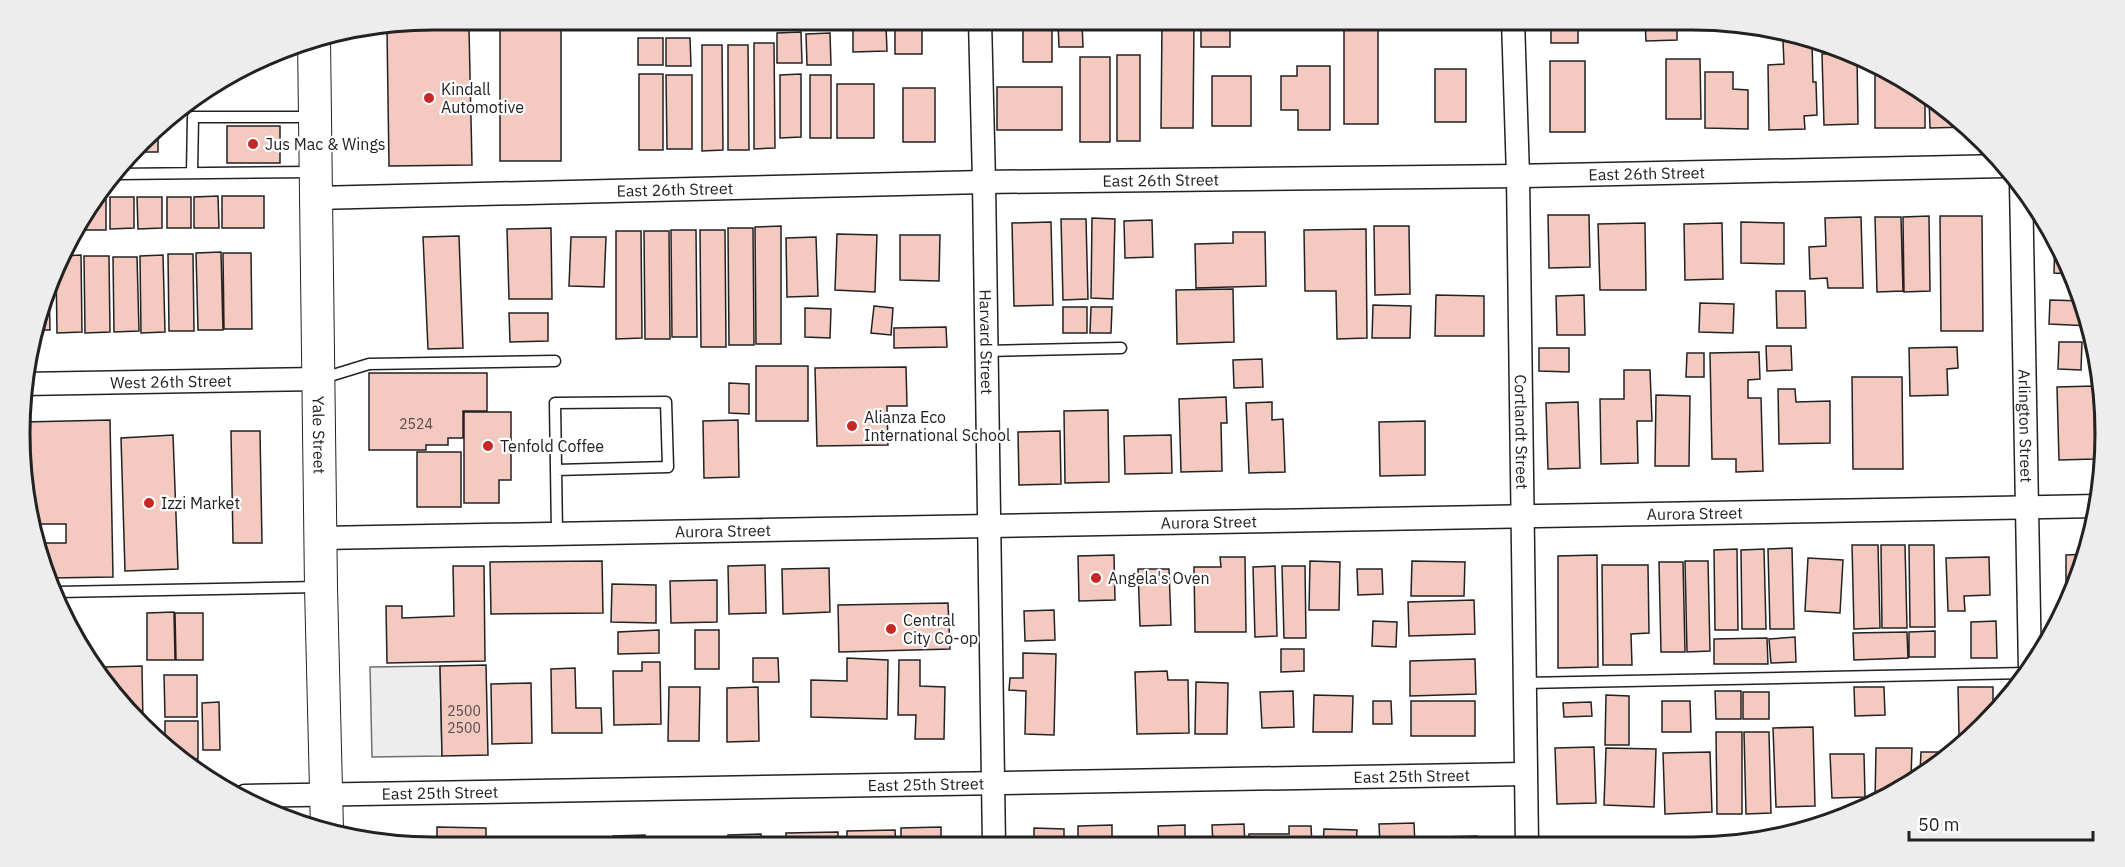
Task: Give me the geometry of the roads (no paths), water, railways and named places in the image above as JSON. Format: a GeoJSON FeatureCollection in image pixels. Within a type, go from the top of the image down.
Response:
{"type":"FeatureCollection","features":[{"type":"Feature","properties":{"kind":"main road","name":"Yale Street"},"geometry":{"type":"LineString","coordinates":[[314,48],[321,587],[327,822]]}},
{"type":"Feature","properties":{"kind":"street","name":"Harvard Street"},"geometry":{"type":"LineString","coordinates":[[980,30],[994,837]]}},
{"type":"Feature","properties":{"kind":"street","name":"Cortlandt Street"},"geometry":{"type":"LineString","coordinates":[[1513,30],[1518,176],[1527,837]]}},
{"type":"Feature","properties":{"kind":"street","name":"East 26th Street"},"geometry":{"type":"LineString","coordinates":[[315,185],[984,182],[1518,176],[1994,166]]}},
{"type":"Feature","properties":{"kind":"street","name":"Arlington Street"},"geometry":{"type":"LineString","coordinates":[[2021,201],[2029,655]]}},
{"type":"Feature","properties":{"kind":"street","name":"West 26th Street"},"geometry":{"type":"LineString","coordinates":[[33,384],[319,379]]}},
{"type":"Feature","properties":{"kind":"street","name":"Aurora Street"},"geometry":{"type":"LineString","coordinates":[[321,538],[2088,506]]}},
{"type":"Feature","properties":{"kind":"street","name":"East 25th Street"},"geometry":{"type":"LineString","coordinates":[[257,796],[993,781],[1526,774]]}},
{"type":"Feature","properties":{"kind":"lane"},"geometry":{"type":"LineString","coordinates":[[192,173],[193,117],[314,117]]}},
{"type":"Feature","properties":{"kind":"lane"},"geometry":{"type":"LineString","coordinates":[[124,174],[192,173],[315,185]]}},
{"type":"Feature","properties":{"kind":"lane"},"geometry":{"type":"LineString","coordinates":[[986,351],[1121,348]]}},
{"type":"Feature","properties":{"kind":"lane"},"geometry":{"type":"LineString","coordinates":[[319,379],[369,364],[555,361]]}},
{"type":"Feature","properties":{"kind":"lane"},"geometry":{"type":"LineString","coordinates":[[556,470],[668,467],[666,402],[555,403],[556,470],[557,533]]}},
{"type":"Feature","properties":{"kind":"lane"},"geometry":{"type":"LineString","coordinates":[[63,592],[321,587]]}},
{"type":"Feature","properties":{"kind":"lane"},"geometry":{"type":"LineString","coordinates":[[1524,683],[2017,672]]}},
{"type":"Feature","properties":{"kind":"place","name":"Kindall Automotive"},"geometry":{"type":"Point","coordinates":[429,98]}},
{"type":"Feature","properties":{"kind":"place","name":"Jus Mac & Wings"},"geometry":{"type":"Point","coordinates":[253,144]}},
{"type":"Feature","properties":{"kind":"place","name":"Alianza Eco International School"},"geometry":{"type":"Point","coordinates":[852,426]}},
{"type":"Feature","properties":{"kind":"place","name":"Tenfold Coffee"},"geometry":{"type":"Point","coordinates":[488,446]}},
{"type":"Feature","properties":{"kind":"place","name":"Izzi Market"},"geometry":{"type":"Point","coordinates":[149,503]}},
{"type":"Feature","properties":{"kind":"place","name":"Angela's Oven"},"geometry":{"type":"Point","coordinates":[1096,578]}},
{"type":"Feature","properties":{"kind":"place","name":"Central City Co-op"},"geometry":{"type":"Point","coordinates":[891,629]}}]}
